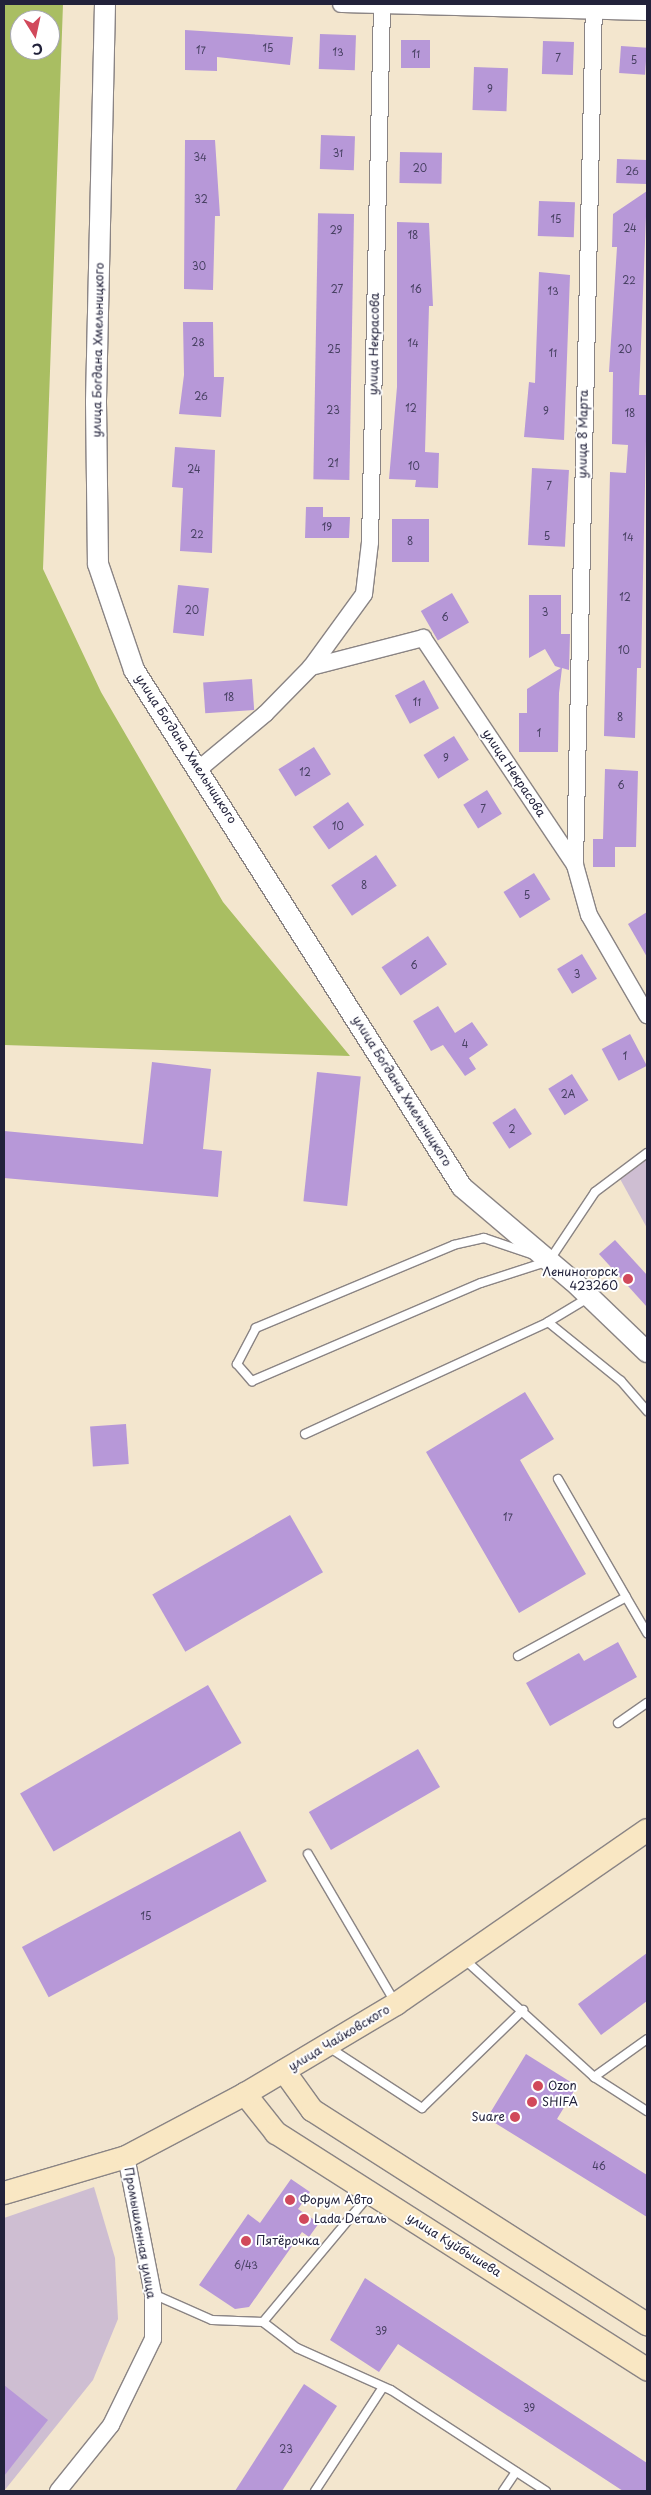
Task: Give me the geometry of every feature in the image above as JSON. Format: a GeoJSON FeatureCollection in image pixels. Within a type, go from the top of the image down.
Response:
{"type":"FeatureCollection","features":[{"type":"Feature","properties":{"kind":"main road","name":"улица Чайковского"},"geometry":{"type":"LineString","coordinates":[[4,2193],[126,2157],[245,2094],[396,2004],[647,1830]]}},
{"type":"Feature","properties":{"kind":"main road"},"geometry":{"type":"LineString","coordinates":[[284,2071],[312,2110],[647,2324]]}},
{"type":"Feature","properties":{"kind":"main road","name":"улица Куйбышева"},"geometry":{"type":"LineString","coordinates":[[245,2094],[276,2133],[647,2369]]}},
{"type":"Feature","properties":{"kind":"street","name":"улица Богдана Хмельницкого"},"geometry":{"type":"LineString","coordinates":[[105,4],[96,402],[98,564],[134,670],[199,769],[462,1187],[590,1297],[647,1352]]}},
{"type":"Feature","properties":{"kind":"street"},"geometry":{"type":"LineString","coordinates":[[341,4],[594,8],[647,12]]}},
{"type":"Feature","properties":{"kind":"street","name":"улица Некрасова"},"geometry":{"type":"LineString","coordinates":[[199,769],[264,714],[311,667],[364,594],[370,542],[382,5]]}},
{"type":"Feature","properties":{"kind":"street","name":"улица 8 Марта"},"geometry":{"type":"LineString","coordinates":[[575,865],[594,8]]}},
{"type":"Feature","properties":{"kind":"street","name":"улица Некрасова"},"geometry":{"type":"LineString","coordinates":[[311,667],[423,638],[575,865],[589,916],[647,1015]]}},
{"type":"Feature","properties":{"kind":"street","name":"Промышленная улица"},"geometry":{"type":"LineString","coordinates":[[58,2491],[111,2425],[139,2377],[153,2339],[153,2294],[126,2157]]}},
{"type":"Feature","properties":{"kind":"lane"},"geometry":{"type":"LineString","coordinates":[[549,1261],[484,1238],[454,1245],[256,1328],[237,1364],[252,1381],[481,1284],[549,1261],[595,1192],[647,1153]]}},
{"type":"Feature","properties":{"kind":"lane"},"geometry":{"type":"LineString","coordinates":[[305,1434],[548,1322],[590,1297]]}},
{"type":"Feature","properties":{"kind":"lane"},"geometry":{"type":"LineString","coordinates":[[548,1322],[621,1381],[647,1411]]}},
{"type":"Feature","properties":{"kind":"lane"},"geometry":{"type":"LineString","coordinates":[[558,1479],[647,1633]]}},
{"type":"Feature","properties":{"kind":"lane"},"geometry":{"type":"LineString","coordinates":[[518,1656],[626,1597]]}},
{"type":"Feature","properties":{"kind":"lane"},"geometry":{"type":"LineString","coordinates":[[618,1722],[647,1703]]}},
{"type":"Feature","properties":{"kind":"lane"},"geometry":{"type":"LineString","coordinates":[[308,1854],[396,2004]]}},
{"type":"Feature","properties":{"kind":"lane"},"geometry":{"type":"LineString","coordinates":[[463,1958],[523,2010],[594,2077],[647,2111]]}},
{"type":"Feature","properties":{"kind":"lane"},"geometry":{"type":"LineString","coordinates":[[327,2046],[422,2108],[523,2010]]}},
{"type":"Feature","properties":{"kind":"lane"},"geometry":{"type":"LineString","coordinates":[[594,2077],[647,2039]]}},
{"type":"Feature","properties":{"kind":"lane"},"geometry":{"type":"LineString","coordinates":[[263,2322],[371,2193]]}},
{"type":"Feature","properties":{"kind":"lane"},"geometry":{"type":"LineString","coordinates":[[153,2294],[212,2320],[263,2322],[297,2348],[383,2387],[546,2491]]}},
{"type":"Feature","properties":{"kind":"lane"},"geometry":{"type":"LineString","coordinates":[[316,2491],[383,2387]]}},
{"type":"Feature","properties":{"kind":"lane"},"geometry":{"type":"LineString","coordinates":[[503,2491],[516,2472]]}},
{"type":"Feature","properties":{"kind":"shaded area"},"geometry":{"type":"Polygon","coordinates":[[[647,1159],[647,1228],[619,1177],[647,1159]]]}},
{"type":"Feature","properties":{"kind":"shaded area"},"geometry":{"type":"Polygon","coordinates":[[[94,2187],[115,2258],[118,2319],[93,2380],[4,2491],[4,2218],[94,2187]]]}},
{"type":"Feature","properties":{"kind":"green space"},"geometry":{"type":"Polygon","coordinates":[[[4,4],[63,4],[43,569],[101,692],[223,902],[350,1056],[4,1045],[4,4]]]}},
{"type":"Feature","properties":{"kind":"building"},"geometry":{"type":"Polygon","coordinates":[[[185,30],[293,37],[290,65],[217,57],[217,71],[185,70],[185,30]]]}},
{"type":"Feature","properties":{"kind":"building"},"geometry":{"type":"Polygon","coordinates":[[[320,34],[356,35],[355,70],[319,69],[320,34]]]}},
{"type":"Feature","properties":{"kind":"building"},"geometry":{"type":"Polygon","coordinates":[[[401,40],[430,40],[430,68],[401,68],[401,40]]]}},
{"type":"Feature","properties":{"kind":"building"},"geometry":{"type":"Polygon","coordinates":[[[543,41],[574,42],[573,75],[542,74],[543,41]]]}},
{"type":"Feature","properties":{"kind":"building"},"geometry":{"type":"Polygon","coordinates":[[[621,46],[647,48],[645,75],[619,73],[621,46]]]}},
{"type":"Feature","properties":{"kind":"building"},"geometry":{"type":"Polygon","coordinates":[[[474,67],[508,68],[506,111],[472,110],[474,67]]]}},
{"type":"Feature","properties":{"kind":"building"},"geometry":{"type":"Polygon","coordinates":[[[321,135],[355,136],[354,170],[320,169],[321,135]]]}},
{"type":"Feature","properties":{"kind":"building"},"geometry":{"type":"Polygon","coordinates":[[[185,140],[215,140],[220,216],[215,216],[213,290],[184,289],[185,140]]]}},
{"type":"Feature","properties":{"kind":"building"},"geometry":{"type":"Polygon","coordinates":[[[400,152],[442,153],[441,184],[399,183],[400,152]]]}},
{"type":"Feature","properties":{"kind":"building"},"geometry":{"type":"Polygon","coordinates":[[[617,159],[647,160],[646,184],[616,183],[617,159]]]}},
{"type":"Feature","properties":{"kind":"building"},"geometry":{"type":"Polygon","coordinates":[[[647,191],[639,395],[647,395],[641,668],[637,668],[635,738],[604,736],[610,472],[626,473],[628,445],[612,444],[613,372],[609,372],[617,247],[612,247],[613,214],[647,191]]]}},
{"type":"Feature","properties":{"kind":"building"},"geometry":{"type":"Polygon","coordinates":[[[539,201],[575,202],[574,237],[538,236],[539,201]]]}},
{"type":"Feature","properties":{"kind":"building"},"geometry":{"type":"Polygon","coordinates":[[[318,213],[354,214],[349,480],[313,479],[318,213]]]}},
{"type":"Feature","properties":{"kind":"building"},"geometry":{"type":"Polygon","coordinates":[[[397,222],[429,223],[433,306],[429,306],[425,452],[439,453],[438,488],[415,487],[416,480],[389,479],[397,387],[397,222]]]}},
{"type":"Feature","properties":{"kind":"building"},"geometry":{"type":"Polygon","coordinates":[[[539,272],[570,275],[564,440],[524,437],[529,382],[535,383],[539,272]]]}},
{"type":"Feature","properties":{"kind":"building"},"geometry":{"type":"Polygon","coordinates":[[[183,322],[213,322],[214,377],[224,377],[221,417],[179,414],[184,375],[183,322]]]}},
{"type":"Feature","properties":{"kind":"building"},"geometry":{"type":"Polygon","coordinates":[[[175,447],[215,450],[212,553],[180,551],[183,488],[172,487],[175,447]]]}},
{"type":"Feature","properties":{"kind":"building"},"geometry":{"type":"Polygon","coordinates":[[[532,468],[569,470],[565,547],[528,545],[532,468]]]}},
{"type":"Feature","properties":{"kind":"building"},"geometry":{"type":"Polygon","coordinates":[[[306,507],[323,507],[323,517],[350,517],[349,538],[305,538],[306,507]]]}},
{"type":"Feature","properties":{"kind":"building"},"geometry":{"type":"Polygon","coordinates":[[[392,519],[429,519],[429,562],[392,562],[392,519]]]}},
{"type":"Feature","properties":{"kind":"building"},"geometry":{"type":"Polygon","coordinates":[[[178,585],[209,588],[204,636],[173,633],[178,585]]]}},
{"type":"Feature","properties":{"kind":"building"},"geometry":{"type":"Polygon","coordinates":[[[452,593],[469,622],[438,640],[421,611],[452,593]]]}},
{"type":"Feature","properties":{"kind":"building"},"geometry":{"type":"Polygon","coordinates":[[[529,595],[561,595],[561,634],[570,634],[569,670],[562,668],[559,693],[558,752],[519,752],[519,713],[527,713],[527,689],[561,668],[555,666],[545,649],[529,658],[529,595]]]}},
{"type":"Feature","properties":{"kind":"building"},"geometry":{"type":"Polygon","coordinates":[[[252,679],[254,710],[205,713],[203,682],[252,679]]]}},
{"type":"Feature","properties":{"kind":"building"},"geometry":{"type":"Polygon","coordinates":[[[424,680],[439,708],[410,724],[395,695],[424,680]]]}},
{"type":"Feature","properties":{"kind":"building"},"geometry":{"type":"Polygon","coordinates":[[[454,736],[469,760],[438,779],[423,755],[454,736]]]}},
{"type":"Feature","properties":{"kind":"building"},"geometry":{"type":"Polygon","coordinates":[[[314,747],[331,774],[295,796],[278,769],[314,747]]]}},
{"type":"Feature","properties":{"kind":"building"},"geometry":{"type":"Polygon","coordinates":[[[605,769],[638,771],[636,847],[615,847],[615,867],[593,867],[593,839],[603,839],[605,769]]]}},
{"type":"Feature","properties":{"kind":"building"},"geometry":{"type":"Polygon","coordinates":[[[487,790],[502,814],[478,829],[463,805],[487,790]]]}},
{"type":"Feature","properties":{"kind":"building"},"geometry":{"type":"Polygon","coordinates":[[[348,802],[364,825],[329,850],[313,827],[348,802]]]}},
{"type":"Feature","properties":{"kind":"building"},"geometry":{"type":"Polygon","coordinates":[[[376,855],[397,886],[352,916],[331,885],[376,855]]]}},
{"type":"Feature","properties":{"kind":"building"},"geometry":{"type":"Polygon","coordinates":[[[534,873],[550,899],[520,918],[503,892],[534,873]]]}},
{"type":"Feature","properties":{"kind":"building"},"geometry":{"type":"Polygon","coordinates":[[[647,912],[647,957],[628,924],[647,912]]]}},
{"type":"Feature","properties":{"kind":"building"},"geometry":{"type":"Polygon","coordinates":[[[428,936],[447,964],[401,996],[382,967],[428,936]]]}},
{"type":"Feature","properties":{"kind":"building"},"geometry":{"type":"Polygon","coordinates":[[[582,954],[597,979],[572,994],[557,969],[582,954]]]}},
{"type":"Feature","properties":{"kind":"building"},"geometry":{"type":"Polygon","coordinates":[[[438,1006],[455,1033],[472,1022],[488,1045],[469,1058],[476,1069],[465,1076],[443,1045],[431,1051],[413,1021],[438,1006]]]}},
{"type":"Feature","properties":{"kind":"building"},"geometry":{"type":"Polygon","coordinates":[[[630,1034],[647,1066],[619,1081],[602,1049],[630,1034]]]}},
{"type":"Feature","properties":{"kind":"building"},"geometry":{"type":"Polygon","coordinates":[[[152,1062],[211,1069],[203,1149],[222,1151],[218,1197],[4,1178],[4,1131],[143,1144],[152,1062]]]}},
{"type":"Feature","properties":{"kind":"building"},"geometry":{"type":"Polygon","coordinates":[[[317,1072],[361,1077],[347,1206],[303,1201],[317,1072]]]}},
{"type":"Feature","properties":{"kind":"building"},"geometry":{"type":"Polygon","coordinates":[[[572,1074],[588,1100],[565,1115],[548,1089],[572,1074]]]}},
{"type":"Feature","properties":{"kind":"building"},"geometry":{"type":"Polygon","coordinates":[[[515,1108],[532,1134],[509,1149],[492,1123],[515,1108]]]}},
{"type":"Feature","properties":{"kind":"building"},"geometry":{"type":"Polygon","coordinates":[[[615,1240],[647,1275],[647,1307],[599,1254],[615,1240]]]}},
{"type":"Feature","properties":{"kind":"building"},"geometry":{"type":"Polygon","coordinates":[[[525,1392],[554,1439],[520,1460],[586,1574],[519,1613],[426,1452],[525,1392]]]}},
{"type":"Feature","properties":{"kind":"building"},"geometry":{"type":"Polygon","coordinates":[[[126,1424],[129,1464],[93,1466],[90,1427],[126,1424]]]}},
{"type":"Feature","properties":{"kind":"building"},"geometry":{"type":"Polygon","coordinates":[[[290,1515],[323,1572],[185,1652],[152,1594],[290,1515]]]}},
{"type":"Feature","properties":{"kind":"building"},"geometry":{"type":"Polygon","coordinates":[[[618,1642],[637,1677],[550,1726],[526,1683],[579,1653],[584,1661],[618,1642]]]}},
{"type":"Feature","properties":{"kind":"building"},"geometry":{"type":"Polygon","coordinates":[[[208,1685],[242,1743],[54,1852],[20,1794],[208,1685]]]}},
{"type":"Feature","properties":{"kind":"building"},"geometry":{"type":"Polygon","coordinates":[[[418,1749],[440,1787],[331,1850],[309,1812],[418,1749]]]}},
{"type":"Feature","properties":{"kind":"building"},"geometry":{"type":"Polygon","coordinates":[[[240,1831],[267,1881],[49,1997],[22,1947],[240,1831]]]}},
{"type":"Feature","properties":{"kind":"building"},"geometry":{"type":"Polygon","coordinates":[[[647,1953],[647,2001],[601,2035],[578,2004],[647,1953]]]}},
{"type":"Feature","properties":{"kind":"building"},"geometry":{"type":"Polygon","coordinates":[[[526,2054],[577,2086],[557,2119],[647,2175],[647,2217],[487,2118],[526,2054]]]}},
{"type":"Feature","properties":{"kind":"building"},"geometry":{"type":"Polygon","coordinates":[[[291,2179],[310,2192],[298,2209],[319,2223],[309,2237],[302,2232],[249,2307],[235,2309],[199,2285],[248,2214],[260,2223],[291,2179]]]}},
{"type":"Feature","properties":{"kind":"building"},"geometry":{"type":"Polygon","coordinates":[[[365,2278],[647,2463],[647,2491],[623,2491],[398,2344],[379,2372],[330,2340],[365,2278]]]}},
{"type":"Feature","properties":{"kind":"building"},"geometry":{"type":"Polygon","coordinates":[[[304,2384],[337,2406],[282,2491],[235,2491],[304,2384]]]}},
{"type":"Feature","properties":{"kind":"building"},"geometry":{"type":"Polygon","coordinates":[[[4,2385],[48,2420],[4,2476],[4,2385]]]}},
{"type":"Feature","properties":{"kind":"place","name":"Лениногорск 423260"},"geometry":{"type":"Point","coordinates":[628,1279]}},
{"type":"Feature","properties":{"kind":"place","name":"Ozon"},"geometry":{"type":"Point","coordinates":[538,2086]}},
{"type":"Feature","properties":{"kind":"place","name":"SHIFA"},"geometry":{"type":"Point","coordinates":[532,2102]}},
{"type":"Feature","properties":{"kind":"place","name":"Suare"},"geometry":{"type":"Point","coordinates":[515,2117]}},
{"type":"Feature","properties":{"kind":"place","name":"Форум Авто"},"geometry":{"type":"Point","coordinates":[290,2200]}},
{"type":"Feature","properties":{"kind":"place","name":"Lada Dеталь"},"geometry":{"type":"Point","coordinates":[304,2219]}},
{"type":"Feature","properties":{"kind":"place","name":"Пятёрочка"},"geometry":{"type":"Point","coordinates":[246,2241]}}]}
